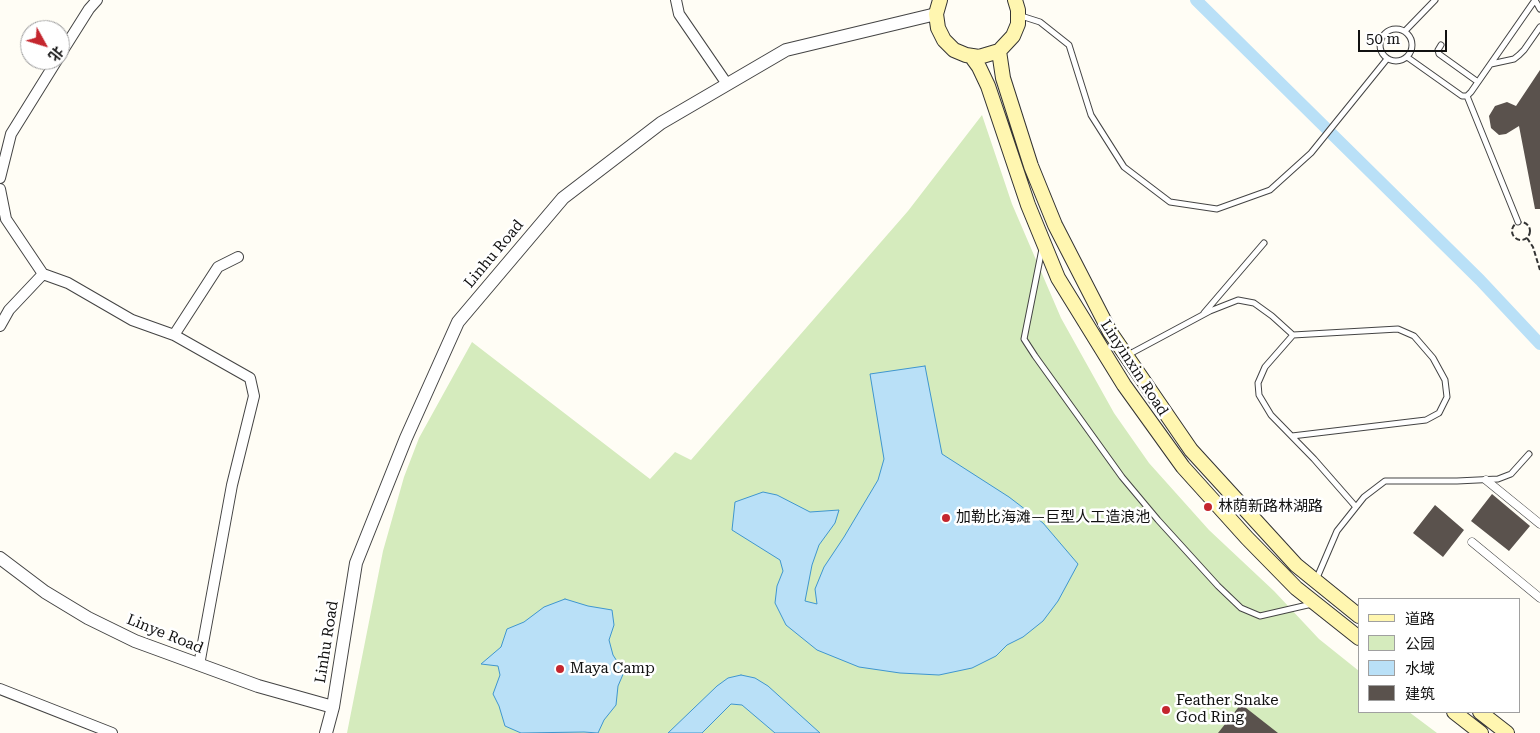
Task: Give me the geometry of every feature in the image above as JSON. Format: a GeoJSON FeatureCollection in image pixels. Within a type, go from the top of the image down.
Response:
{"type":"FeatureCollection","features":[{"type":"Feature","properties":{"kind":"main road"},"geometry":{"type":"LineString","coordinates":[[936,14],[940,0]]}},
{"type":"Feature","properties":{"kind":"main road"},"geometry":{"type":"LineString","coordinates":[[970,56],[979,57],[1000,51],[1013,36],[1018,24],[1015,0]]}},
{"type":"Feature","properties":{"kind":"main road","name":"Linyinxin Road"},"geometry":{"type":"LineString","coordinates":[[936,14],[938,28],[944,40],[954,50],[970,56],[980,67],[1028,205],[1058,278],[1124,385],[1183,468],[1254,546],[1296,588],[1358,637]]}},
{"type":"Feature","properties":{"kind":"main road","name":"Linyinxin Road"},"geometry":{"type":"LineString","coordinates":[[1000,51],[1003,78],[1031,166],[1055,225],[1110,332],[1191,450],[1296,565],[1358,615]]}},
{"type":"Feature","properties":{"kind":"main road"},"geometry":{"type":"LineString","coordinates":[[1455,713],[1481,733]]}},
{"type":"Feature","properties":{"kind":"main road"},"geometry":{"type":"LineString","coordinates":[[1481,713],[1508,733]]}},
{"type":"Feature","properties":{"kind":"street"},"geometry":{"type":"LineString","coordinates":[[70,39],[97,0]]}},
{"type":"Feature","properties":{"kind":"street"},"geometry":{"type":"LineString","coordinates":[[676,0],[679,14],[727,84]]}},
{"type":"Feature","properties":{"kind":"street","name":"Linhu Road"},"geometry":{"type":"LineString","coordinates":[[326,733],[333,707],[356,563],[406,438],[458,322],[563,198],[661,123],[786,50],[936,14]]}},
{"type":"Feature","properties":{"kind":"street"},"geometry":{"type":"LineString","coordinates":[[0,178],[11,134],[51,70]]}},
{"type":"Feature","properties":{"kind":"street"},"geometry":{"type":"LineString","coordinates":[[0,189],[6,219],[43,274],[68,283],[132,320],[174,335],[250,378],[254,396],[232,485],[198,665]]}},
{"type":"Feature","properties":{"kind":"street"},"geometry":{"type":"LineString","coordinates":[[174,335],[218,267],[238,257]]}},
{"type":"Feature","properties":{"kind":"street"},"geometry":{"type":"LineString","coordinates":[[0,326],[9,310],[43,274]]}},
{"type":"Feature","properties":{"kind":"street"},"geometry":{"type":"LineString","coordinates":[[1486,480],[1540,524]]}},
{"type":"Feature","properties":{"kind":"street"},"geometry":{"type":"LineString","coordinates":[[1472,542],[1540,598]]}},
{"type":"Feature","properties":{"kind":"street","name":"Linye Road"},"geometry":{"type":"LineString","coordinates":[[0,558],[44,592],[88,618],[135,641],[258,686],[333,707]]}},
{"type":"Feature","properties":{"kind":"street"},"geometry":{"type":"LineString","coordinates":[[0,689],[112,733]]}},
{"type":"Feature","properties":{"kind":"lane"},"geometry":{"type":"LineString","coordinates":[[1405,31],[1435,0]]}},
{"type":"Feature","properties":{"kind":"lane"},"geometry":{"type":"LineString","coordinates":[[1467,96],[1535,0],[1540,9]]}},
{"type":"Feature","properties":{"kind":"lane"},"geometry":{"type":"LineString","coordinates":[[1018,15],[1040,22],[1069,45],[1091,115],[1124,168],[1170,202],[1217,209],[1270,190],[1311,153],[1387,59]]}},
{"type":"Feature","properties":{"kind":"lane"},"geometry":{"type":"LineString","coordinates":[[1491,64],[1514,59],[1524,50],[1540,27]]}},
{"type":"Feature","properties":{"kind":"lane"},"geometry":{"type":"LineString","coordinates":[[1394,28],[1405,31],[1412,40],[1412,46],[1407,56],[1397,61],[1387,59],[1380,52],[1381,37],[1394,28]]}},
{"type":"Feature","properties":{"kind":"lane"},"geometry":{"type":"LineString","coordinates":[[1441,45],[1438,50],[1439,54],[1478,82]]}},
{"type":"Feature","properties":{"kind":"lane"},"geometry":{"type":"LineString","coordinates":[[1407,56],[1462,96],[1467,96]]}},
{"type":"Feature","properties":{"kind":"lane"},"geometry":{"type":"LineString","coordinates":[[1467,96],[1518,222]]}},
{"type":"Feature","properties":{"kind":"lane"},"geometry":{"type":"LineString","coordinates":[[1044,242],[1024,339],[1122,477],[1165,528],[1218,586],[1241,608],[1260,616],[1315,603]]}},
{"type":"Feature","properties":{"kind":"lane"},"geometry":{"type":"LineString","coordinates":[[1201,316],[1264,243]]}},
{"type":"Feature","properties":{"kind":"lane"},"geometry":{"type":"LineString","coordinates":[[1126,356],[1201,316],[1238,300],[1254,303],[1272,316],[1293,336]]}},
{"type":"Feature","properties":{"kind":"lane"},"geometry":{"type":"LineString","coordinates":[[1292,436],[1426,420],[1439,413],[1447,397],[1445,380],[1433,358],[1414,336],[1398,329],[1293,336],[1265,367],[1258,383],[1259,396],[1271,415],[1314,459],[1356,507]]}},
{"type":"Feature","properties":{"kind":"lane"},"geometry":{"type":"LineString","coordinates":[[1315,581],[1337,531],[1364,497],[1385,481],[1498,479],[1511,474],[1529,454]]}},
{"type":"Feature","properties":{"kind":"path"},"geometry":{"type":"LineString","coordinates":[[1518,222],[1526,222],[1530,227],[1530,233],[1527,238],[1522,240],[1514,236],[1513,227],[1518,222]]}},
{"type":"Feature","properties":{"kind":"path"},"geometry":{"type":"LineString","coordinates":[[1527,238],[1536,254],[1540,270]]}},
{"type":"Feature","properties":{"kind":"green space"},"geometry":{"type":"Polygon","coordinates":[[[982,115],[1012,204],[1061,318],[1114,413],[1149,463],[1209,530],[1274,591],[1319,639],[1358,670],[1358,713],[1410,713],[1437,733],[347,733],[383,551],[404,477],[419,438],[472,342],[650,479],[675,452],[691,460],[908,211],[982,115]]]}},
{"type":"Feature","properties":{"kind":"water","name":"加勒比海滩—巨型人工造浪池"},"geometry":{"type":"Polygon","coordinates":[[[925,366],[942,454],[1009,497],[1043,523],[1078,564],[1058,601],[1043,621],[1023,637],[1007,645],[996,656],[972,668],[939,675],[900,673],[859,667],[817,650],[786,625],[775,603],[777,586],[783,571],[780,560],[732,530],[735,502],[763,492],[777,495],[810,512],[839,510],[835,523],[819,545],[812,565],[805,601],[817,604],[815,589],[824,567],[878,480],[884,459],[870,374],[925,366]]]}},
{"type":"Feature","properties":{"kind":"water","name":"Maya Camp"},"geometry":{"type":"Polygon","coordinates":[[[565,599],[588,606],[612,610],[614,625],[609,640],[613,655],[624,672],[618,686],[616,705],[604,720],[598,733],[521,733],[505,726],[493,694],[500,675],[498,666],[481,664],[501,647],[507,629],[524,622],[544,607],[565,599]]]}},
{"type":"Feature","properties":{"kind":"water"},"geometry":{"type":"Polygon","coordinates":[[[741,675],[755,678],[768,686],[820,733],[775,733],[742,705],[731,704],[702,733],[668,733],[717,686],[728,678],[741,675]]]}},
{"type":"Feature","properties":{"kind":"building"},"geometry":{"type":"Polygon","coordinates":[[[1540,70],[1540,209],[1535,209],[1519,126],[1506,134],[1499,135],[1491,128],[1489,116],[1495,106],[1507,102],[1516,106],[1540,70]]]}},
{"type":"Feature","properties":{"kind":"building"},"geometry":{"type":"Polygon","coordinates":[[[1492,494],[1530,526],[1509,551],[1471,521],[1492,494]]]}},
{"type":"Feature","properties":{"kind":"building"},"geometry":{"type":"Polygon","coordinates":[[[1435,505],[1464,530],[1443,557],[1413,533],[1435,505]]]}},
{"type":"Feature","properties":{"kind":"building"},"geometry":{"type":"Polygon","coordinates":[[[1241,704],[1278,733],[1218,733],[1241,704]]]}},
{"type":"Feature","properties":{"kind":"waterway"},"geometry":{"type":"LineString","coordinates":[[1196,0],[1480,280],[1540,344]]}},
{"type":"Feature","properties":{"kind":"place","name":"林荫新路林湖路"},"geometry":{"type":"Point","coordinates":[1208,507]}},
{"type":"Feature","properties":{"kind":"place","name":"加勒比海滩—巨型人工造浪池"},"geometry":{"type":"Point","coordinates":[946,518]}},
{"type":"Feature","properties":{"kind":"place","name":"Maya Camp"},"geometry":{"type":"Point","coordinates":[560,669]}},
{"type":"Feature","properties":{"kind":"place","name":"Feather Snake God Ring"},"geometry":{"type":"Point","coordinates":[1166,710]}}]}
